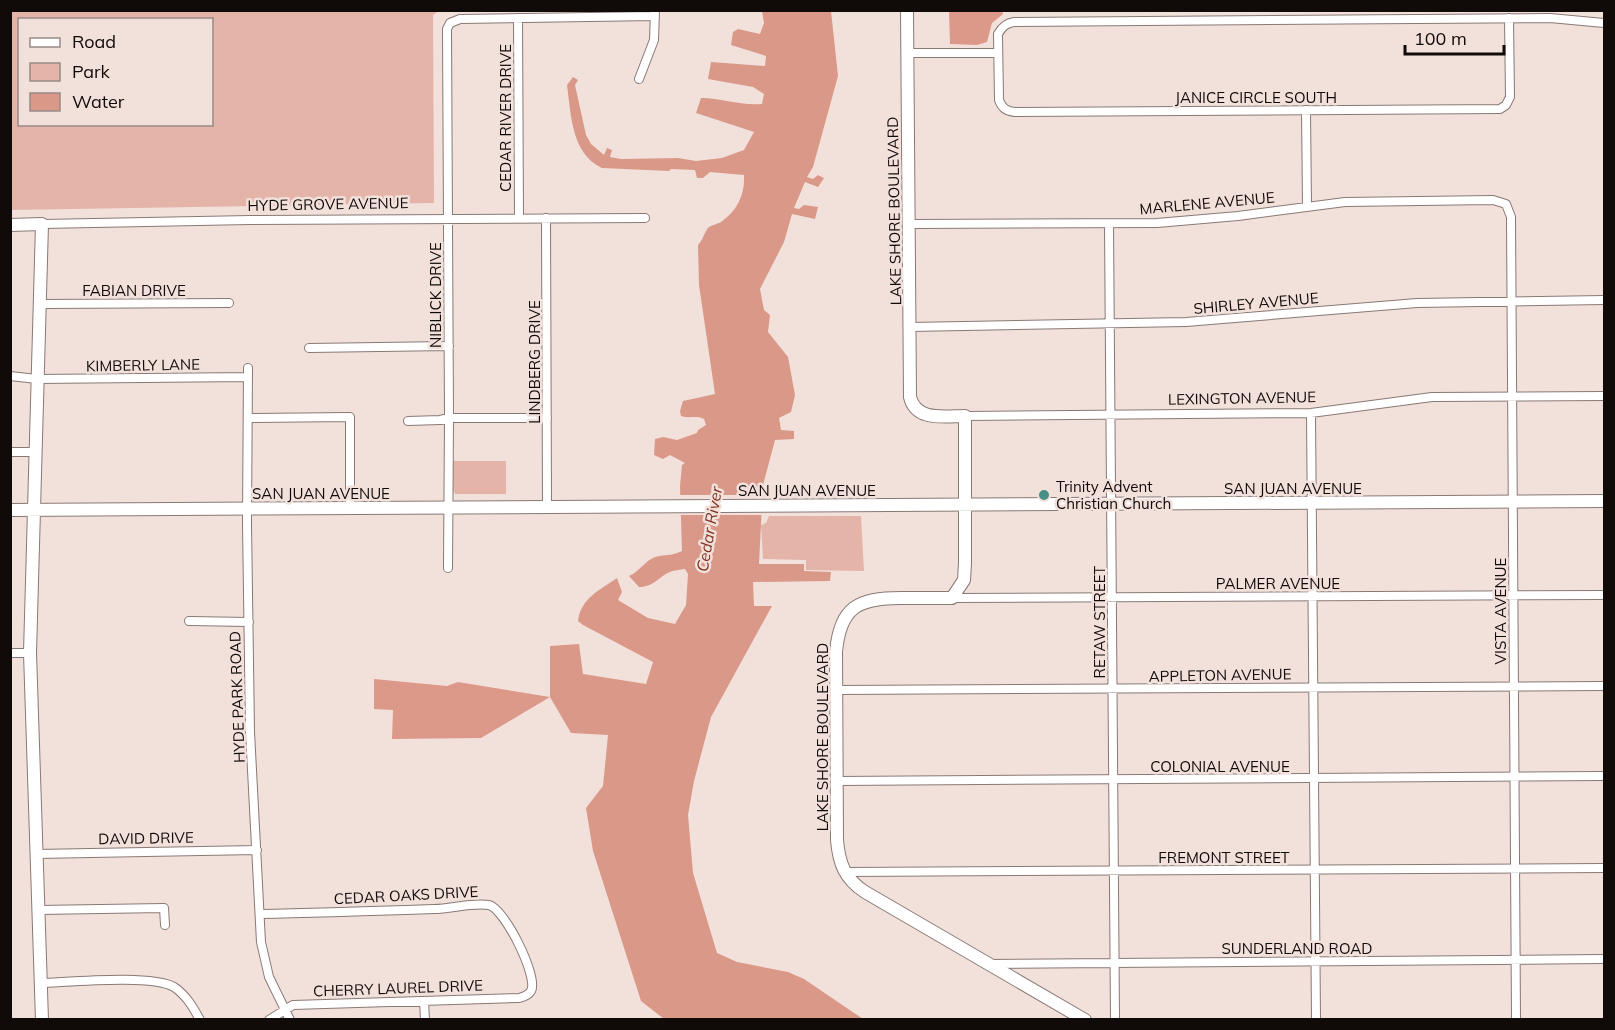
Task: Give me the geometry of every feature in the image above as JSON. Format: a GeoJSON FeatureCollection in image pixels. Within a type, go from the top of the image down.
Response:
{"type":"FeatureCollection","features":[{"type":"Feature","properties":{"kind":"street","name":"LAKE SHORE BOULEVARD"},"geometry":{"type":"LineString","coordinates":[[907,10],[910,398],[916,411]]}},
{"type":"Feature","properties":{"kind":"street"},"geometry":{"type":"LineString","coordinates":[[518,18],[655,13],[654,40],[639,79]]}},
{"type":"Feature","properties":{"kind":"street","name":"NIBLICK DRIVE"},"geometry":{"type":"LineString","coordinates":[[448,568],[447,28],[450,23],[460,19],[518,18]]}},
{"type":"Feature","properties":{"kind":"street","name":"CEDAR RIVER DRIVE"},"geometry":{"type":"LineString","coordinates":[[518,18],[519,218]]}},
{"type":"Feature","properties":{"kind":"street"},"geometry":{"type":"LineString","coordinates":[[907,53],[997,53],[998,34],[1004,25],[1014,22],[1509,18],[1574,19],[1605,23]]}},
{"type":"Feature","properties":{"kind":"street","name":"JANICE CIRCLE SOUTH"},"geometry":{"type":"LineString","coordinates":[[997,53],[999,100],[1005,110],[1015,112],[1500,109],[1510,98],[1509,18]]}},
{"type":"Feature","properties":{"kind":"street"},"geometry":{"type":"LineString","coordinates":[[1306,110],[1307,206]]}},
{"type":"Feature","properties":{"kind":"street","name":"MARLENE AVENUE"},"geometry":{"type":"LineString","coordinates":[[909,224],[1109,224],[1187,221],[1354,201],[1493,200],[1506,204]]}},
{"type":"Feature","properties":{"kind":"street","name":"VISTA AVENUE"},"geometry":{"type":"LineString","coordinates":[[1506,204],[1511,217],[1516,1020]]}},
{"type":"Feature","properties":{"kind":"street","name":"HYDE GROVE AVENUE"},"geometry":{"type":"LineString","coordinates":[[10,225],[448,218],[645,218]]}},
{"type":"Feature","properties":{"kind":"street","name":"LINDBERG DRIVE"},"geometry":{"type":"LineString","coordinates":[[546,218],[548,507]]}},
{"type":"Feature","properties":{"kind":"street"},"geometry":{"type":"LineString","coordinates":[[42,224],[30,652],[42,1020]]}},
{"type":"Feature","properties":{"kind":"street","name":"RETAW STREET"},"geometry":{"type":"LineString","coordinates":[[1109,224],[1115,1020]]}},
{"type":"Feature","properties":{"kind":"street","name":"SHIRLEY AVENUE"},"geometry":{"type":"LineString","coordinates":[[910,327],[1186,322],[1246,319],[1389,304],[1605,300]]}},
{"type":"Feature","properties":{"kind":"street","name":"FABIAN DRIVE"},"geometry":{"type":"LineString","coordinates":[[39,304],[229,303]]}},
{"type":"Feature","properties":{"kind":"street"},"geometry":{"type":"LineString","coordinates":[[309,348],[449,346]]}},
{"type":"Feature","properties":{"kind":"street","name":"KIMBERLY LANE"},"geometry":{"type":"LineString","coordinates":[[10,376],[38,380],[248,373]]}},
{"type":"Feature","properties":{"kind":"street","name":"HYDE PARK ROAD"},"geometry":{"type":"LineString","coordinates":[[248,373],[250,732],[260,914],[264,960],[269,977],[290,1020]]}},
{"type":"Feature","properties":{"kind":"street","name":"LEXINGTON AVENUE"},"geometry":{"type":"LineString","coordinates":[[916,411],[929,416],[1311,413],[1432,397],[1605,396]]}},
{"type":"Feature","properties":{"kind":"street"},"geometry":{"type":"LineString","coordinates":[[1311,413],[1316,1020]]}},
{"type":"Feature","properties":{"kind":"street"},"geometry":{"type":"LineString","coordinates":[[952,598],[964,580],[965,416]]}},
{"type":"Feature","properties":{"kind":"street"},"geometry":{"type":"LineString","coordinates":[[248,418],[350,417],[350,508]]}},
{"type":"Feature","properties":{"kind":"street"},"geometry":{"type":"LineString","coordinates":[[408,421],[449,418],[547,418]]}},
{"type":"Feature","properties":{"kind":"street"},"geometry":{"type":"LineString","coordinates":[[10,452],[35,452]]}},
{"type":"Feature","properties":{"kind":"street","name":"SAN JUAN AVENUE"},"geometry":{"type":"LineString","coordinates":[[10,510],[1605,501]]}},
{"type":"Feature","properties":{"kind":"street","name":"PALMER AVENUE"},"geometry":{"type":"LineString","coordinates":[[952,598],[1605,595]]}},
{"type":"Feature","properties":{"kind":"street","name":"LAKE SHORE BOULEVARD"},"geometry":{"type":"LineString","coordinates":[[844,872],[837,850],[836,690],[837,637],[844,618],[850,611],[866,601],[879,598],[952,598]]}},
{"type":"Feature","properties":{"kind":"street"},"geometry":{"type":"LineString","coordinates":[[189,621],[249,622]]}},
{"type":"Feature","properties":{"kind":"street"},"geometry":{"type":"LineString","coordinates":[[10,653],[30,652]]}},
{"type":"Feature","properties":{"kind":"street","name":"APPLETON AVENUE"},"geometry":{"type":"LineString","coordinates":[[836,690],[1605,686]]}},
{"type":"Feature","properties":{"kind":"street","name":"COLONIAL AVENUE"},"geometry":{"type":"LineString","coordinates":[[836,782],[1605,776]]}},
{"type":"Feature","properties":{"kind":"street","name":"DAVID DRIVE"},"geometry":{"type":"LineString","coordinates":[[36,854],[256,850]]}},
{"type":"Feature","properties":{"kind":"street","name":"FREMONT STREET"},"geometry":{"type":"LineString","coordinates":[[844,872],[1605,868]]}},
{"type":"Feature","properties":{"kind":"street"},"geometry":{"type":"LineString","coordinates":[[844,872],[855,885],[865,892],[1085,1020]]}},
{"type":"Feature","properties":{"kind":"street","name":"CEDAR OAKS DRIVE"},"geometry":{"type":"LineString","coordinates":[[260,914],[453,909],[481,905],[494,907],[502,914],[527,962],[532,985],[530,992]]}},
{"type":"Feature","properties":{"kind":"street"},"geometry":{"type":"LineString","coordinates":[[38,910],[164,908],[165,925]]}},
{"type":"Feature","properties":{"kind":"street","name":"SUNDERLAND ROAD"},"geometry":{"type":"LineString","coordinates":[[990,964],[1605,959]]}},
{"type":"Feature","properties":{"kind":"street"},"geometry":{"type":"LineString","coordinates":[[41,983],[146,980],[165,983],[184,995],[200,1020]]}},
{"type":"Feature","properties":{"kind":"street","name":"CHERRY LAUREL DRIVE"},"geometry":{"type":"LineString","coordinates":[[269,1020],[293,1005],[519,998],[530,992]]}},
{"type":"Feature","properties":{"kind":"street"},"geometry":{"type":"LineString","coordinates":[[424,1001],[425,1020]]}},
{"type":"Feature","properties":{"kind":"green space"},"geometry":{"type":"Polygon","coordinates":[[[10,11],[439,11],[433,15],[434,203],[11,210],[10,11]]]}},
{"type":"Feature","properties":{"kind":"green space"},"geometry":{"type":"Polygon","coordinates":[[[452,461],[506,461],[506,494],[455,494],[452,461]]]}},
{"type":"Feature","properties":{"kind":"green space"},"geometry":{"type":"Polygon","coordinates":[[[769,516],[861,516],[864,571],[806,570],[806,560],[763,559],[761,525],[766,523],[769,516]]]}},
{"type":"Feature","properties":{"kind":"shaded area"},"geometry":{"type":"Polygon","coordinates":[[[949,11],[1002,11],[1003,14],[992,23],[987,42],[977,45],[950,44],[949,11]]]}},
{"type":"Feature","properties":{"kind":"shaded area"},"geometry":{"type":"Polygon","coordinates":[[[374,679],[447,686],[458,682],[550,697],[481,738],[392,739],[393,710],[374,709],[374,679]]]}},
{"type":"Feature","properties":{"kind":"water","name":"Cedar River"},"geometry":{"type":"Polygon","coordinates":[[[762,11],[831,11],[838,76],[813,167],[807,177],[813,179],[818,175],[824,178],[818,187],[805,182],[794,208],[799,209],[804,205],[818,207],[815,219],[792,214],[784,242],[760,289],[764,310],[770,315],[768,332],[788,357],[795,395],[791,412],[779,418],[781,430],[794,431],[794,439],[775,440],[763,485],[759,564],[804,564],[804,571],[831,572],[830,581],[753,582],[754,606],[772,606],[711,717],[694,781],[688,815],[693,873],[717,953],[737,962],[788,972],[804,979],[863,1019],[664,1019],[641,1001],[593,851],[586,808],[603,786],[608,735],[571,733],[550,697],[550,646],[579,644],[583,674],[646,684],[653,662],[578,621],[587,600],[617,578],[622,592],[618,600],[648,618],[675,624],[686,605],[688,574],[685,569],[670,572],[644,587],[639,587],[629,576],[653,558],[682,551],[680,486],[682,465],[685,463],[670,455],[663,459],[654,455],[655,439],[663,437],[677,440],[697,433],[706,425],[704,419],[681,416],[680,411],[683,401],[715,394],[699,285],[698,245],[708,228],[721,222],[736,207],[742,195],[744,182],[744,175],[710,172],[703,178],[697,178],[695,170],[602,168],[592,162],[578,143],[574,132],[567,85],[573,77],[578,80],[575,85],[586,135],[591,144],[604,155],[607,148],[612,150],[610,157],[621,159],[678,158],[696,161],[722,158],[744,150],[754,132],[696,113],[701,98],[762,104],[764,94],[753,87],[708,79],[711,62],[765,66],[766,56],[731,45],[733,32],[738,29],[760,34],[764,23],[762,11]]]}},
{"type":"Feature","properties":{"kind":"pier"},"geometry":{"type":"Polygon","coordinates":[[[677,495],[766,495],[765,515],[678,515],[677,495]]]}},
{"type":"Feature","properties":{"kind":"place","name":"Trinity Advent Christian Church"},"geometry":{"type":"Point","coordinates":[1044,495]}}]}
